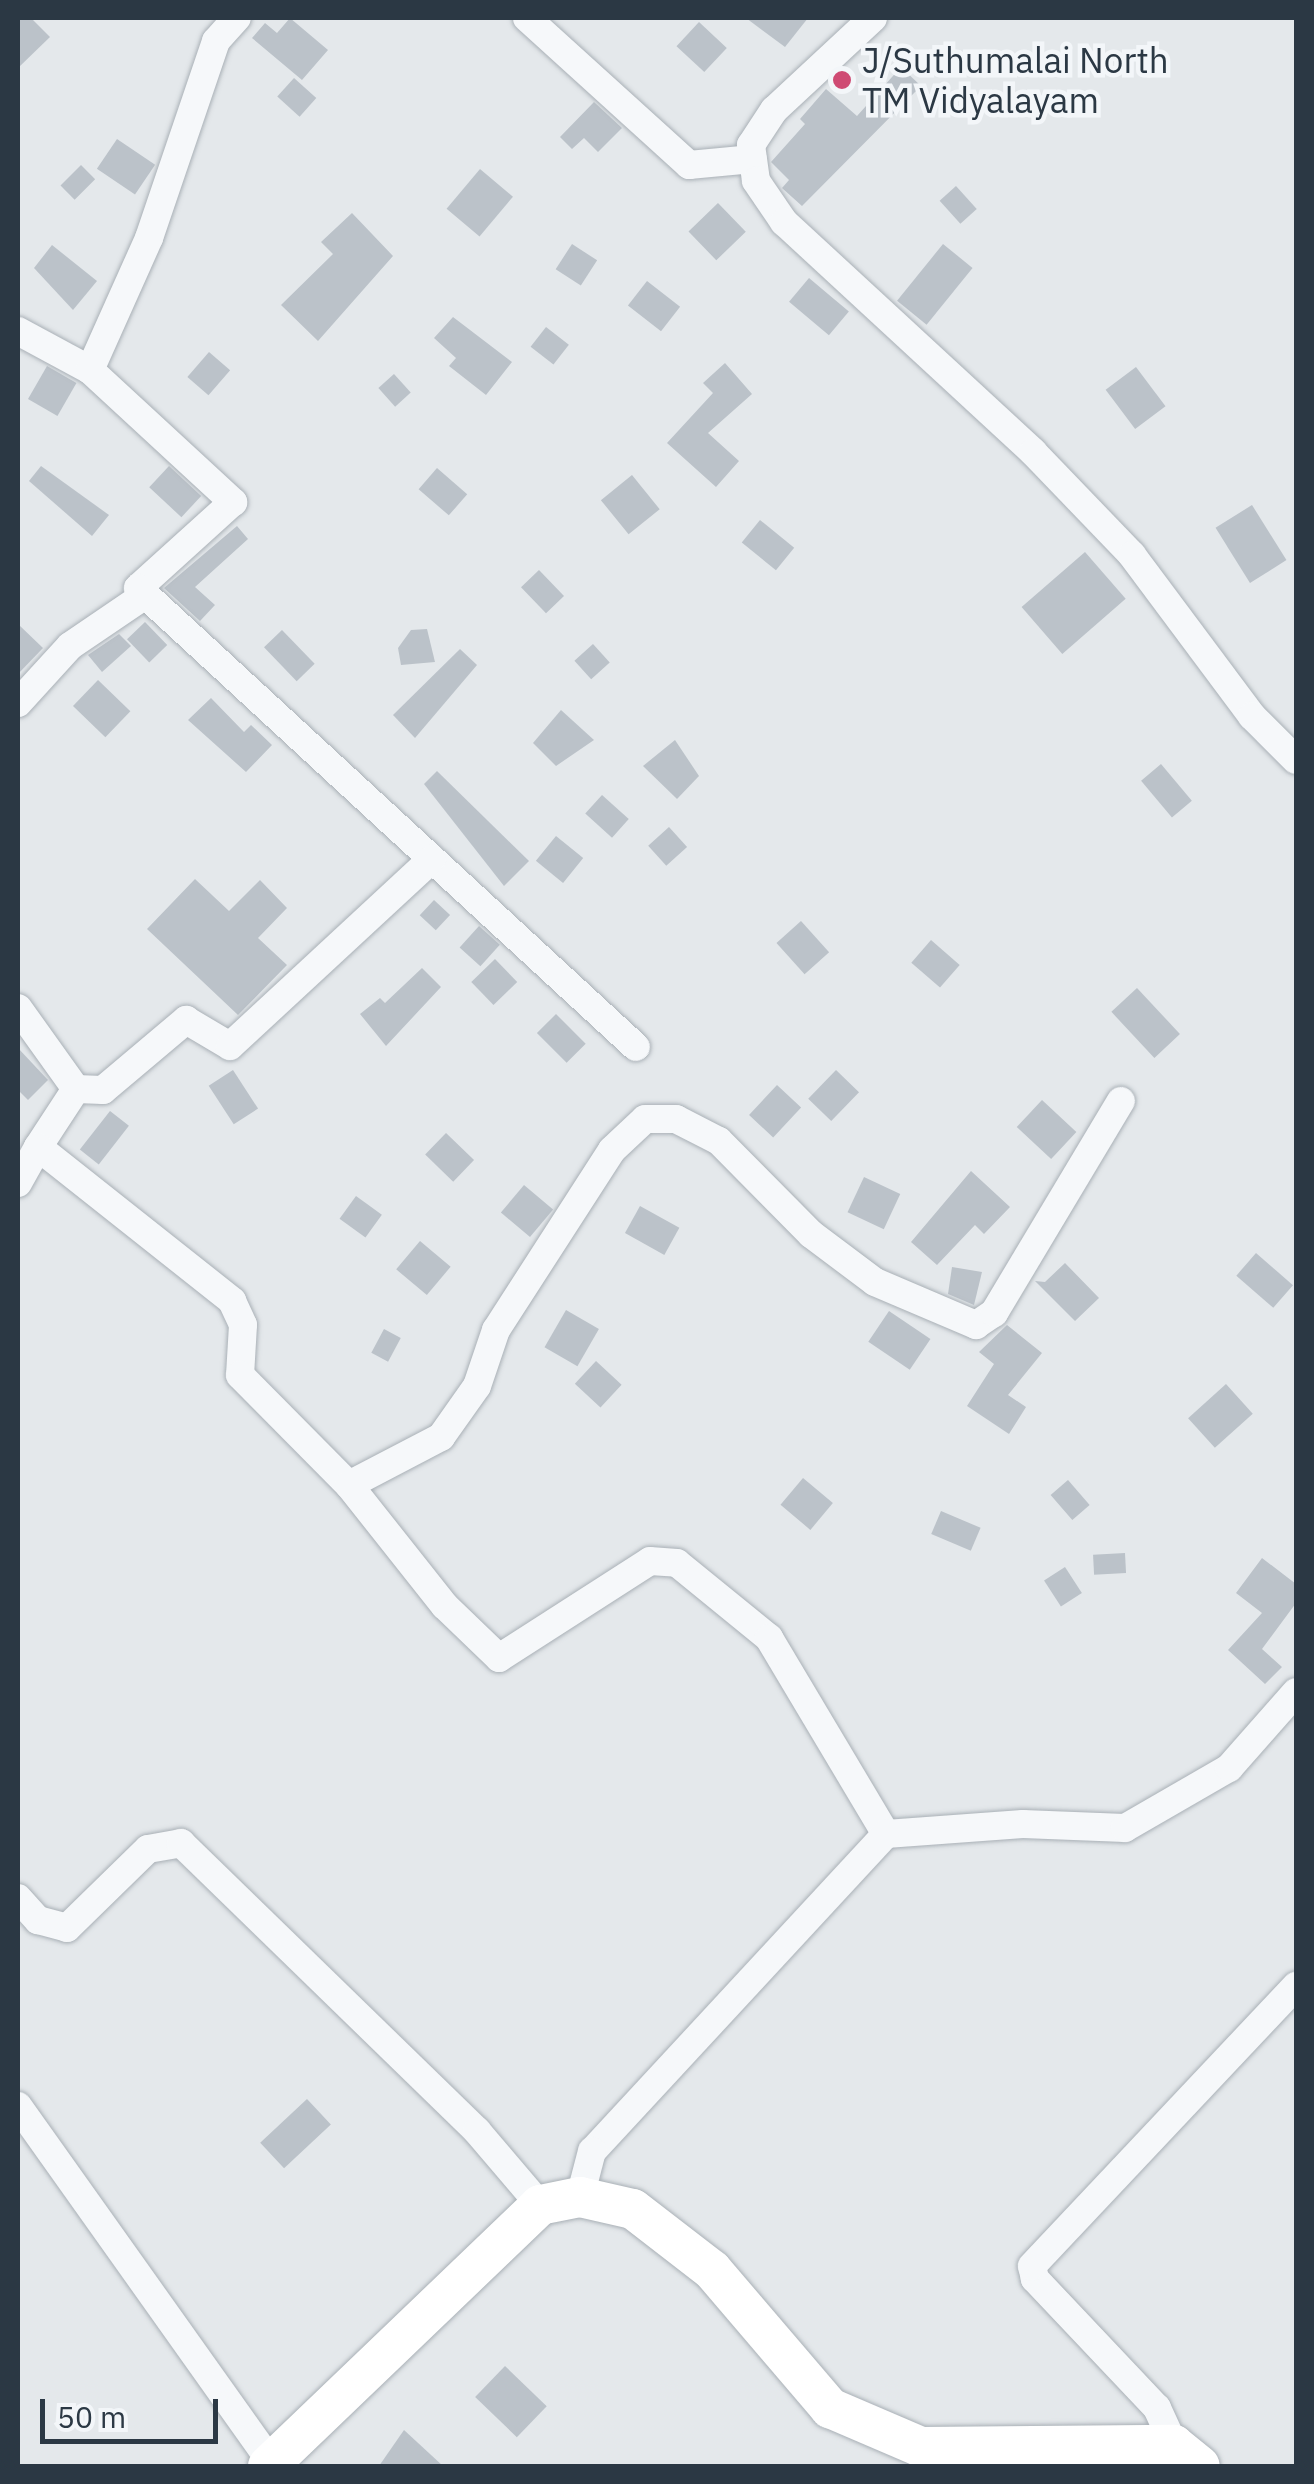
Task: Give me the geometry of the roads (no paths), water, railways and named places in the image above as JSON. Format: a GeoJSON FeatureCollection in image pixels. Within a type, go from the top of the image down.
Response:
{"type":"FeatureCollection","features":[{"type":"Feature","properties":{"kind":"street"},"geometry":{"type":"LineString","coordinates":[[90,370],[149,238],[216,41],[237,18]]}},
{"type":"Feature","properties":{"kind":"street"},"geometry":{"type":"LineString","coordinates":[[527,18],[689,164],[753,159]]}},
{"type":"Feature","properties":{"kind":"street"},"geometry":{"type":"LineString","coordinates":[[873,18],[774,110],[751,144],[756,180],[784,222],[1033,452],[1132,555],[1252,716],[1296,760]]}},
{"type":"Feature","properties":{"kind":"street"},"geometry":{"type":"LineString","coordinates":[[18,331],[90,370],[233,502],[138,588],[636,1047]]}},
{"type":"Feature","properties":{"kind":"street"},"geometry":{"type":"LineString","coordinates":[[18,702],[70,646],[145,594]]}},
{"type":"Feature","properties":{"kind":"street"},"geometry":{"type":"LineString","coordinates":[[76,1089],[104,1090],[186,1020],[230,1046],[432,859]]}},
{"type":"Feature","properties":{"kind":"street"},"geometry":{"type":"LineString","coordinates":[[18,1008],[76,1089]]}},
{"type":"Feature","properties":{"kind":"street"},"geometry":{"type":"LineString","coordinates":[[18,1182],[76,1089]]}},
{"type":"Feature","properties":{"kind":"street"},"geometry":{"type":"LineString","coordinates":[[349,1485],[442,1437],[477,1386],[496,1330],[612,1150],[644,1119],[676,1118],[719,1141],[810,1234],[875,1282],[976,1325],[994,1313],[1121,1101]]}},
{"type":"Feature","properties":{"kind":"street"},"geometry":{"type":"LineString","coordinates":[[38,1146],[232,1300],[243,1324],[240,1375],[349,1485],[445,1606],[500,1658],[650,1560],[677,1563],[769,1638],[886,1834]]}},
{"type":"Feature","properties":{"kind":"street"},"geometry":{"type":"LineString","coordinates":[[580,2198],[592,2151],[886,1834],[1023,1824],[1125,1828],[1229,1768],[1296,1692]]}},
{"type":"Feature","properties":{"kind":"street"},"geometry":{"type":"LineString","coordinates":[[18,1898],[38,1920],[66,1928],[148,1849],[180,1843],[477,2130],[540,2205]]}},
{"type":"Feature","properties":{"kind":"street"},"geometry":{"type":"LineString","coordinates":[[1187,2456],[1157,2408],[1032,2266],[1296,1986]]}},
{"type":"Feature","properties":{"kind":"street"},"geometry":{"type":"LineString","coordinates":[[18,2106],[270,2465],[540,2205],[580,2198],[633,2209],[712,2270],[830,2408],[922,2447],[1187,2456]]}},
{"type":"Feature","properties":{"kind":"place","name":"J/Suthumalai North TM Vidyalayam"},"geometry":{"type":"Point","coordinates":[842,80]}}]}
